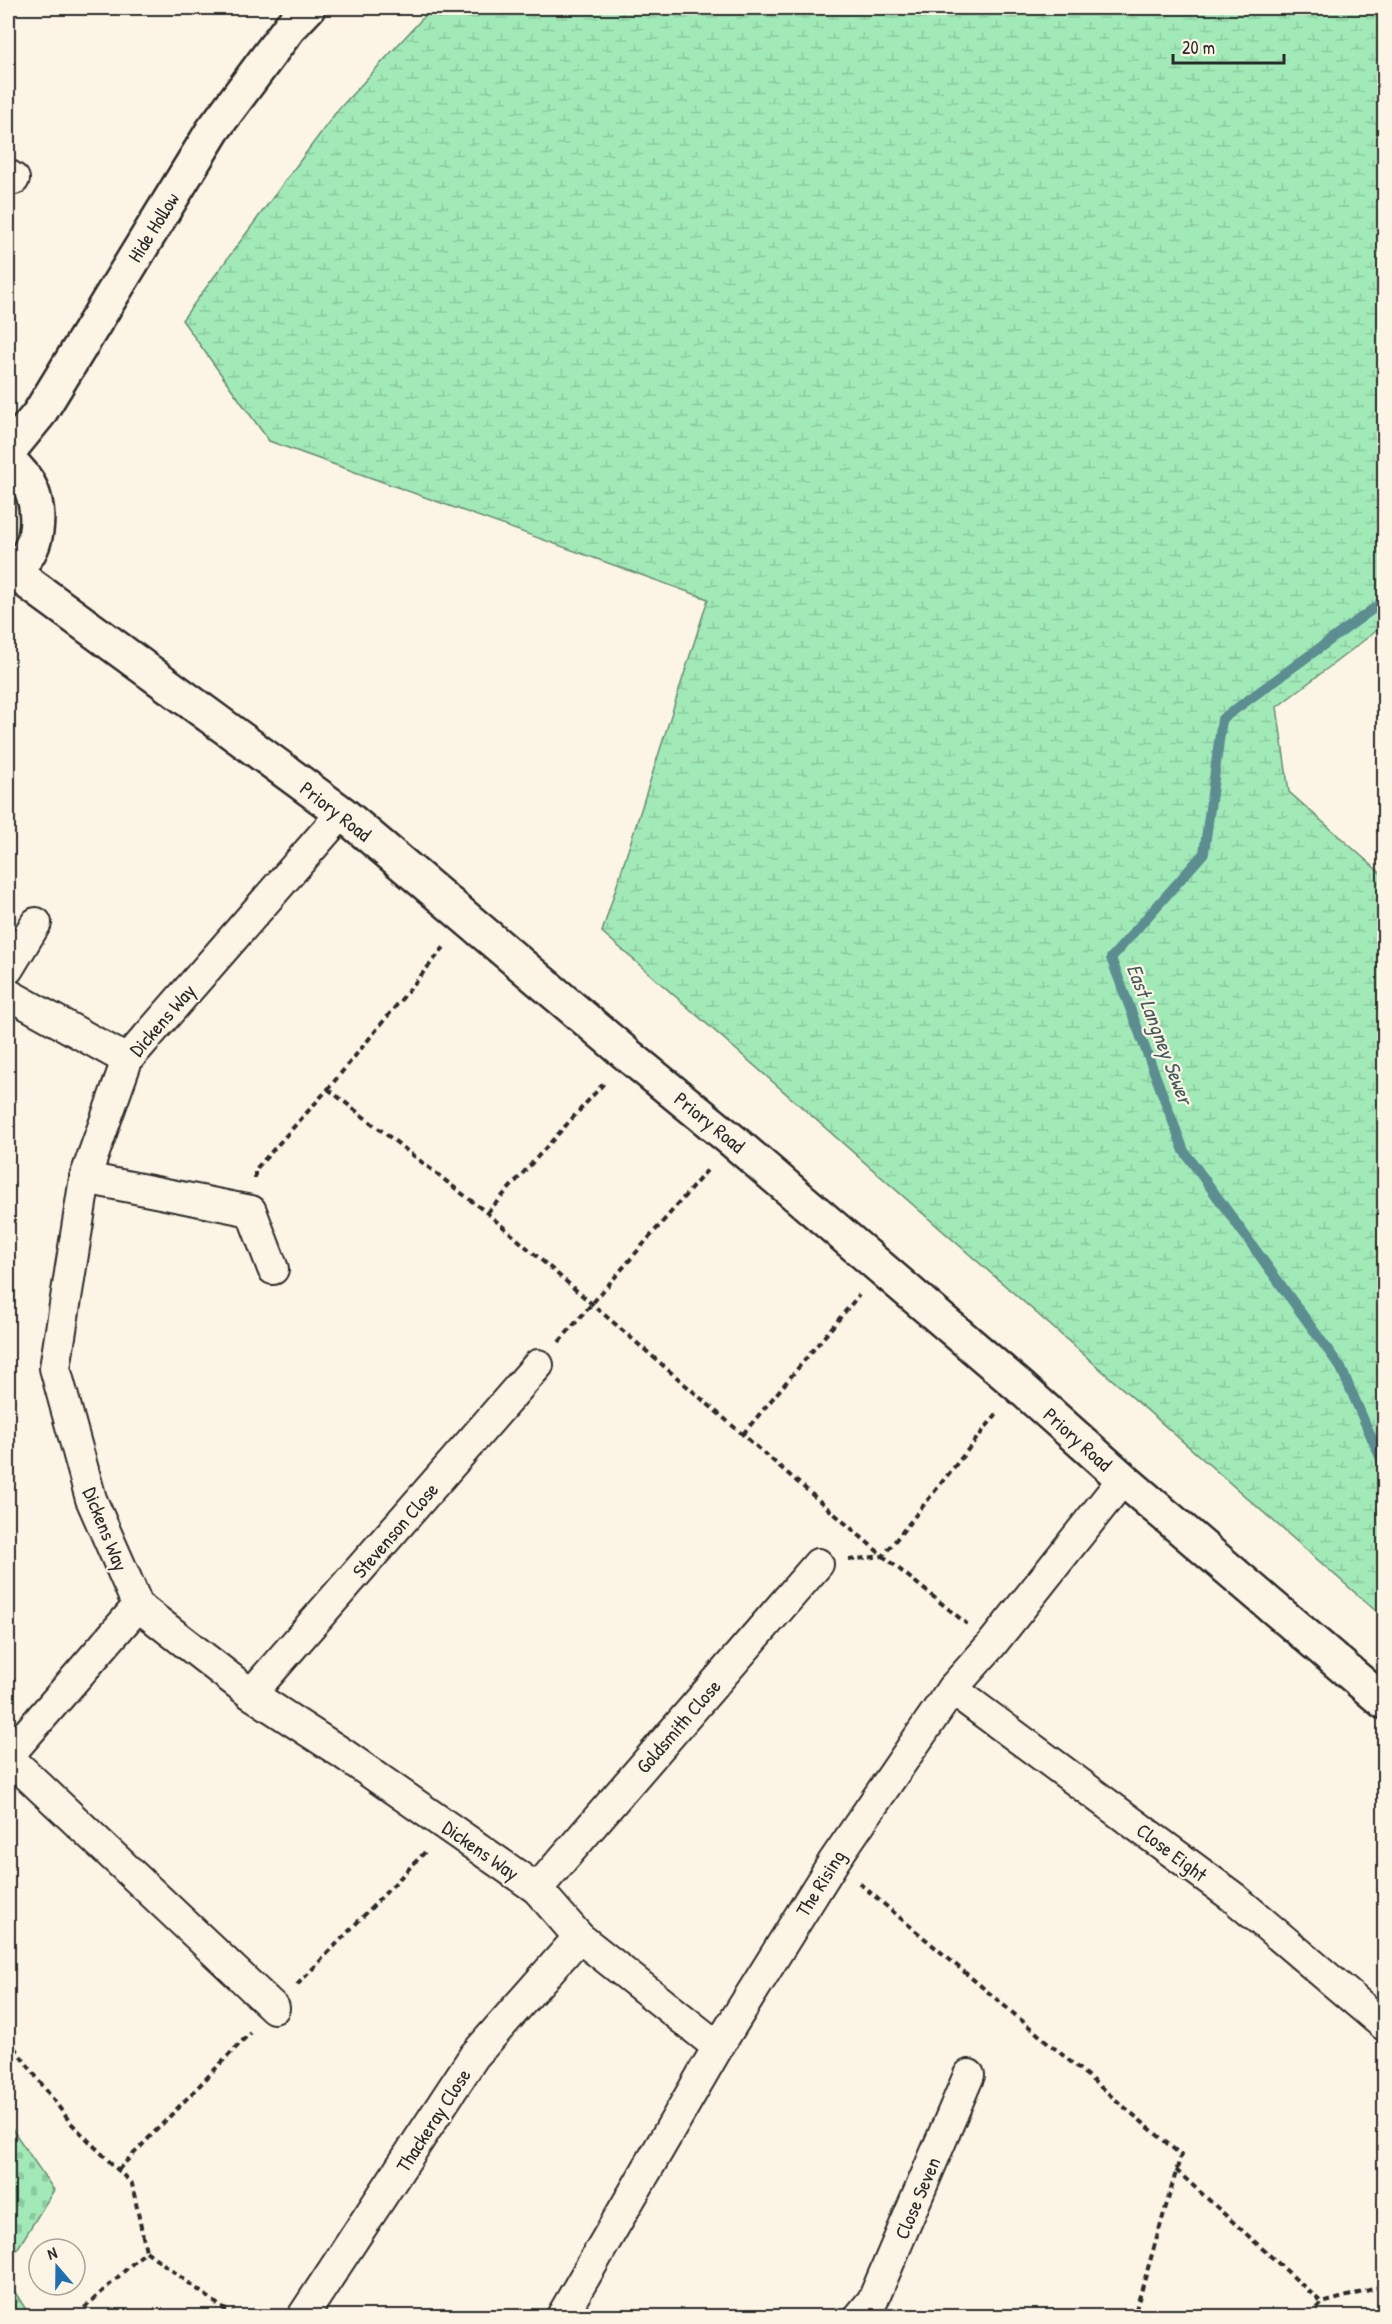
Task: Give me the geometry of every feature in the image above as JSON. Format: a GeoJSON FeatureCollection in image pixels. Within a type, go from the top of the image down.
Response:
{"type":"FeatureCollection","features":[{"type":"Feature","properties":{"kind":"street","name":"Hide Hollow"},"geometry":{"type":"LineString","coordinates":[[8,452],[39,414],[213,130],[289,28],[308,8]]}},
{"type":"Feature","properties":{"kind":"street"},"geometry":{"type":"LineString","coordinates":[[8,460],[20,471],[32,490],[37,516],[33,542],[26,557],[10,573]]}},
{"type":"Feature","properties":{"kind":"street","name":"Priory Road"},"geometry":{"type":"LineString","coordinates":[[10,573],[342,813],[628,1056],[733,1141],[1384,1702]]}},
{"type":"Feature","properties":{"kind":"street","name":"Dickens Way"},"geometry":{"type":"LineString","coordinates":[[342,813],[127,1060],[85,1178],[55,1368],[91,1499],[138,1606],[251,1694],[342,1753],[537,1889],[579,1936],[718,2047]]}},
{"type":"Feature","properties":{"kind":"street"},"geometry":{"type":"LineString","coordinates":[[8,969],[36,923]]}},
{"type":"Feature","properties":{"kind":"street"},"geometry":{"type":"LineString","coordinates":[[8,994],[127,1060]]}},
{"type":"Feature","properties":{"kind":"street"},"geometry":{"type":"LineString","coordinates":[[85,1178],[251,1211],[273,1269]]}},
{"type":"Feature","properties":{"kind":"street","name":"Stevenson Close"},"geometry":{"type":"LineString","coordinates":[[251,1694],[538,1365]]}},
{"type":"Feature","properties":{"kind":"street","name":"The Rising"},"geometry":{"type":"LineString","coordinates":[[562,2316],[718,2047],[834,1861],[952,1689],[992,1644],[1123,1479]]}},
{"type":"Feature","properties":{"kind":"street","name":"Goldsmith Close"},"geometry":{"type":"LineString","coordinates":[[537,1889],[818,1563]]}},
{"type":"Feature","properties":{"kind":"street"},"geometry":{"type":"LineString","coordinates":[[138,1606],[8,1756],[274,2008]]}},
{"type":"Feature","properties":{"kind":"street","name":"Close Eight"},"geometry":{"type":"LineString","coordinates":[[952,1689],[1233,1897],[1384,2025]]}},
{"type":"Feature","properties":{"kind":"street","name":"Thackeray Close"},"geometry":{"type":"LineString","coordinates":[[303,2316],[474,2056],[579,1936]]}},
{"type":"Feature","properties":{"kind":"street","name":"Close Seven"},"geometry":{"type":"LineString","coordinates":[[860,2316],[873,2300],[969,2075]]}},
{"type":"Feature","properties":{"kind":"path"},"geometry":{"type":"LineString","coordinates":[[251,1211],[255,1170],[328,1089],[468,919]]}},
{"type":"Feature","properties":{"kind":"path"},"geometry":{"type":"LineString","coordinates":[[487,1213],[628,1056]]}},
{"type":"Feature","properties":{"kind":"path"},"geometry":{"type":"LineString","coordinates":[[328,1089],[487,1213],[883,1556],[992,1644]]}},
{"type":"Feature","properties":{"kind":"path"},"geometry":{"type":"LineString","coordinates":[[538,1365],[733,1141]]}},
{"type":"Feature","properties":{"kind":"path"},"geometry":{"type":"LineString","coordinates":[[743,1434],[881,1269]]}},
{"type":"Feature","properties":{"kind":"path"},"geometry":{"type":"LineString","coordinates":[[818,1563],[883,1556],[1019,1386]]}},
{"type":"Feature","properties":{"kind":"path"},"geometry":{"type":"LineString","coordinates":[[834,1861],[1181,2155],[1134,2316]]}},
{"type":"Feature","properties":{"kind":"path"},"geometry":{"type":"LineString","coordinates":[[8,2039],[70,2122],[132,2184],[146,2251],[224,2309],[240,2316]]}},
{"type":"Feature","properties":{"kind":"path"},"geometry":{"type":"LineString","coordinates":[[1176,2170],[1322,2303]]}},
{"type":"Feature","properties":{"kind":"path"},"geometry":{"type":"LineString","coordinates":[[80,2316],[79,2313],[146,2251]]}},
{"type":"Feature","properties":{"kind":"path"},"geometry":{"type":"LineString","coordinates":[[1310,2316],[1322,2303],[1384,2286]]}},
{"type":"Feature","properties":{"kind":"green space"},"geometry":{"type":"Polygon","coordinates":[[[432,8],[1384,8],[1384,625],[1277,707],[1289,792],[1384,876],[1384,1618],[602,932],[708,599],[269,441],[182,320],[337,111],[432,8]]]}},
{"type":"Feature","properties":{"kind":"green space"},"geometry":{"type":"Polygon","coordinates":[[[8,2123],[54,2190],[8,2264],[8,2123]]]}},
{"type":"Feature","properties":{"kind":"green space"},"geometry":{"type":"Polygon","coordinates":[[[8,2281],[30,2316],[8,2316],[8,2281]]]}},
{"type":"Feature","properties":{"kind":"waterway","name":"East Langney Sewer"},"geometry":{"type":"LineString","coordinates":[[1384,601],[1222,719],[1204,853],[1111,958],[1184,1151],[1341,1368],[1384,1466]]}}]}
